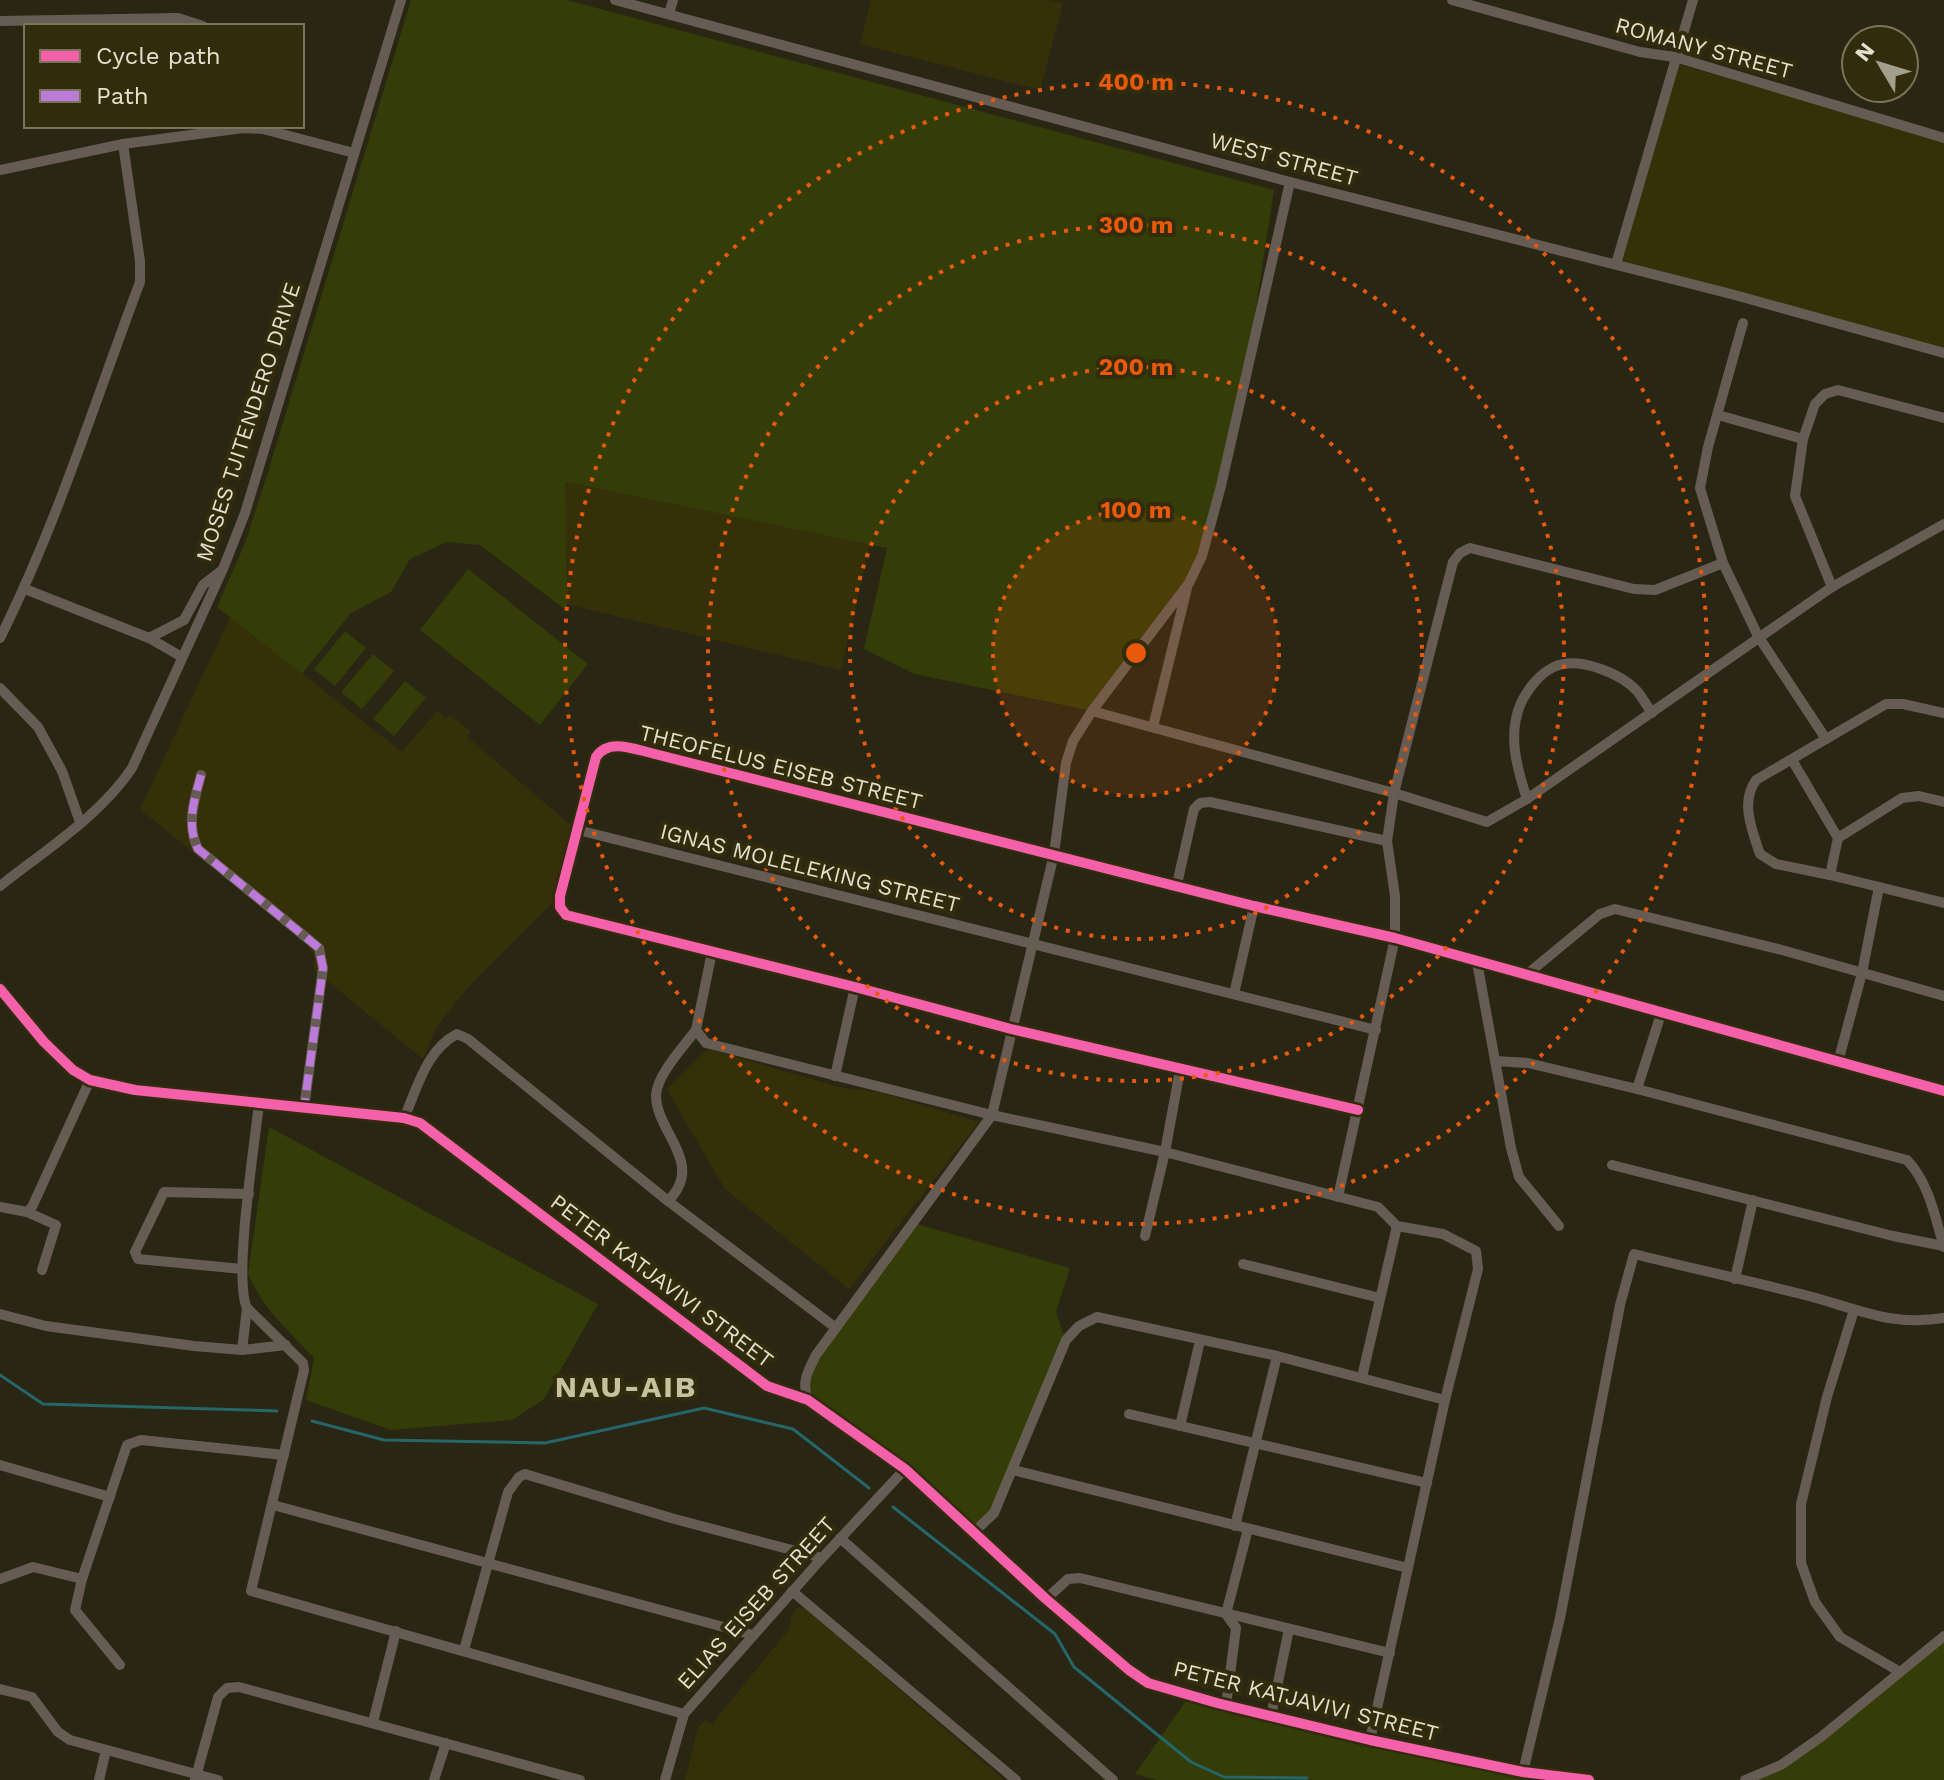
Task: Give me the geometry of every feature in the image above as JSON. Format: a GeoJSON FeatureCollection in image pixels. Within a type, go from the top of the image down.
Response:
{"type":"FeatureCollection","features":[{"type":"Feature","properties":{"kind":"street","name":"MOSES TJITENDERO DRIVE"},"geometry":{"type":"LineString","coordinates":[[0,886],[103,805],[132,768],[223,569],[245,513],[401,0]]}},
{"type":"Feature","properties":{"kind":"street","name":"WEST STREET"},"geometry":{"type":"LineString","coordinates":[[615,0],[1290,182],[1616,264],[1944,353]]}},
{"type":"Feature","properties":{"kind":"street"},"geometry":{"type":"LineString","coordinates":[[669,14],[673,0]]}},
{"type":"Feature","properties":{"kind":"street","name":"ROMANY STREET"},"geometry":{"type":"LineString","coordinates":[[1452,0],[1640,52],[1675,57],[1944,138]]}},
{"type":"Feature","properties":{"kind":"street"},"geometry":{"type":"LineString","coordinates":[[1616,264],[1693,0]]}},
{"type":"Feature","properties":{"kind":"street"},"geometry":{"type":"LineString","coordinates":[[0,21],[178,18],[197,24]]}},
{"type":"Feature","properties":{"kind":"street"},"geometry":{"type":"LineString","coordinates":[[0,170],[219,128],[263,129],[354,153]]}},
{"type":"Feature","properties":{"kind":"street"},"geometry":{"type":"LineString","coordinates":[[0,638],[25,589],[140,282],[140,261],[123,144]]}},
{"type":"Feature","properties":{"kind":"street"},"geometry":{"type":"LineString","coordinates":[[808,1400],[805,1380],[816,1355],[992,1115],[1054,854],[1066,763],[1073,741],[1092,711],[1189,583],[1202,556],[1221,486],[1290,182]]}},
{"type":"Feature","properties":{"kind":"street"},"geometry":{"type":"LineString","coordinates":[[1743,323],[1708,447],[1700,488],[1723,563],[1758,636],[1826,739]]}},
{"type":"Feature","properties":{"kind":"street"},"geometry":{"type":"LineString","coordinates":[[1832,587],[1795,496],[1803,439],[1815,404],[1825,394],[1838,390],[1944,418]]}},
{"type":"Feature","properties":{"kind":"street"},"geometry":{"type":"LineString","coordinates":[[1718,415],[1803,439]]}},
{"type":"Feature","properties":{"kind":"street"},"geometry":{"type":"LineString","coordinates":[[1092,711],[1394,793],[1487,822],[1527,799],[1832,587],[1944,524]]}},
{"type":"Feature","properties":{"kind":"street"},"geometry":{"type":"LineString","coordinates":[[1338,1197],[1395,938],[1395,896],[1387,841],[1394,793],[1453,562],[1460,553],[1470,548],[1634,589],[1655,590],[1723,563]]}},
{"type":"Feature","properties":{"kind":"street"},"geometry":{"type":"LineString","coordinates":[[149,638],[184,620],[203,585],[223,569]]}},
{"type":"Feature","properties":{"kind":"street"},"geometry":{"type":"LineString","coordinates":[[1153,727],[1189,583]]}},
{"type":"Feature","properties":{"kind":"street"},"geometry":{"type":"LineString","coordinates":[[25,589],[149,638],[182,657]]}},
{"type":"Feature","properties":{"kind":"street"},"geometry":{"type":"LineString","coordinates":[[1527,799],[1515,759],[1515,731],[1521,704],[1535,682],[1554,666],[1580,664],[1614,675],[1636,690],[1652,713]]}},
{"type":"Feature","properties":{"kind":"street"},"geometry":{"type":"LineString","coordinates":[[0,688],[38,727],[62,771],[80,822]]}},
{"type":"Feature","properties":{"kind":"street"},"geometry":{"type":"LineString","coordinates":[[1944,713],[1903,704],[1886,704],[1756,780],[1747,800],[1760,854],[1776,864],[1944,903]]}},
{"type":"Feature","properties":{"kind":"street","name":"THEOFELUS EISEB STREET"},"geometry":{"type":"LineString","coordinates":[[1054,854],[612,745],[605,747],[596,757],[560,896],[560,907],[566,915],[1011,1029],[1358,1110]]}},
{"type":"Feature","properties":{"kind":"street"},"geometry":{"type":"LineString","coordinates":[[1792,760],[1838,838],[1830,875]]}},
{"type":"Feature","properties":{"kind":"street"},"geometry":{"type":"LineString","coordinates":[[201,775],[191,816],[192,837],[198,849],[319,948],[322,954],[323,968],[304,1108]]}},
{"type":"Feature","properties":{"kind":"street"},"geometry":{"type":"LineString","coordinates":[[1838,838],[1902,798],[1919,796],[1944,802]]}},
{"type":"Feature","properties":{"kind":"street"},"geometry":{"type":"LineString","coordinates":[[1177,884],[1194,809],[1200,803],[1210,802],[1387,841]]}},
{"type":"Feature","properties":{"kind":"street","name":"IGNAS MOLELEKING STREET"},"geometry":{"type":"LineString","coordinates":[[578,830],[1376,1030]]}},
{"type":"Feature","properties":{"kind":"street"},"geometry":{"type":"LineString","coordinates":[[1054,854],[1254,906],[1395,938],[1944,1091]]}},
{"type":"Feature","properties":{"kind":"street"},"geometry":{"type":"LineString","coordinates":[[1838,1062],[1862,973],[1879,887]]}},
{"type":"Feature","properties":{"kind":"street"},"geometry":{"type":"LineString","coordinates":[[1234,994],[1254,906]]}},
{"type":"Feature","properties":{"kind":"street"},"geometry":{"type":"LineString","coordinates":[[1525,976],[1600,914],[1615,909],[1782,950],[1944,996]]}},
{"type":"Feature","properties":{"kind":"street"},"geometry":{"type":"LineString","coordinates":[[668,1201],[676,1193],[681,1180],[682,1159],[658,1106],[658,1086],[696,1030],[712,952]]}},
{"type":"Feature","properties":{"kind":"street"},"geometry":{"type":"LineString","coordinates":[[1477,962],[1519,1177],[1559,1226]]}},
{"type":"Feature","properties":{"kind":"street"},"geometry":{"type":"LineString","coordinates":[[835,1076],[855,987]]}},
{"type":"Feature","properties":{"kind":"street","name":"PETER KATJAVIVI STREET"},"geometry":{"type":"LineString","coordinates":[[0,989],[63,1061],[90,1080],[135,1090],[404,1118],[420,1123],[767,1386],[808,1400],[905,1469],[1046,1599],[1148,1683],[1370,1740],[1523,1772],[1589,1780]]}},
{"type":"Feature","properties":{"kind":"street"},"geometry":{"type":"LineString","coordinates":[[1637,1089],[1661,1014]]}},
{"type":"Feature","properties":{"kind":"street"},"geometry":{"type":"LineString","coordinates":[[696,1030],[706,1043],[992,1115],[1165,1152],[1378,1207],[1397,1226],[1443,1234],[1476,1251],[1478,1269],[1445,1400],[1370,1740]]}},
{"type":"Feature","properties":{"kind":"street"},"geometry":{"type":"LineString","coordinates":[[404,1118],[435,1051],[457,1034],[468,1039],[668,1201],[836,1328]]}},
{"type":"Feature","properties":{"kind":"street"},"geometry":{"type":"LineString","coordinates":[[1495,1061],[1528,1063],[1637,1089],[1907,1160],[1918,1172],[1925,1187],[1944,1247],[1612,1165]]}},
{"type":"Feature","properties":{"kind":"street"},"geometry":{"type":"LineString","coordinates":[[1145,1236],[1180,1070]]}},
{"type":"Feature","properties":{"kind":"street"},"geometry":{"type":"LineString","coordinates":[[27,1212],[90,1080]]}},
{"type":"Feature","properties":{"kind":"street"},"geometry":{"type":"LineString","coordinates":[[259,1103],[242,1269],[243,1300],[247,1308],[303,1363],[304,1370],[251,1588],[253,1594],[396,1631],[684,1714]]}},
{"type":"Feature","properties":{"kind":"street"},"geometry":{"type":"LineString","coordinates":[[242,1269],[138,1259],[135,1252],[164,1192],[249,1194]]}},
{"type":"Feature","properties":{"kind":"street"},"geometry":{"type":"LineString","coordinates":[[1735,1279],[1753,1200]]}},
{"type":"Feature","properties":{"kind":"street"},"geometry":{"type":"LineString","coordinates":[[0,1207],[27,1212],[56,1225],[42,1270]]}},
{"type":"Feature","properties":{"kind":"street"},"geometry":{"type":"LineString","coordinates":[[1362,1377],[1397,1226]]}},
{"type":"Feature","properties":{"kind":"street"},"geometry":{"type":"LineString","coordinates":[[1523,1772],[1560,1618],[1620,1305],[1634,1254],[1804,1294],[1903,1322],[1944,1318]]}},
{"type":"Feature","properties":{"kind":"street"},"geometry":{"type":"LineString","coordinates":[[1243,1264],[1380,1298]]}},
{"type":"Feature","properties":{"kind":"street"},"geometry":{"type":"LineString","coordinates":[[242,1350],[247,1308]]}},
{"type":"Feature","properties":{"kind":"street"},"geometry":{"type":"LineString","coordinates":[[1854,1310],[1827,1397],[1801,1504],[1801,1563],[1815,1602],[1840,1637],[1900,1672]]}},
{"type":"Feature","properties":{"kind":"street"},"geometry":{"type":"LineString","coordinates":[[0,1314],[46,1326],[194,1346],[242,1350],[286,1345]]}},
{"type":"Feature","properties":{"kind":"street"},"geometry":{"type":"LineString","coordinates":[[975,1531],[994,1513],[1066,1340],[1079,1326],[1097,1317],[1277,1356],[1445,1400]]}},
{"type":"Feature","properties":{"kind":"street"},"geometry":{"type":"LineString","coordinates":[[1180,1426],[1200,1341]]}},
{"type":"Feature","properties":{"kind":"street"},"geometry":{"type":"LineString","coordinates":[[1235,1526],[1277,1356]]}},
{"type":"Feature","properties":{"kind":"street"},"geometry":{"type":"LineString","coordinates":[[1129,1414],[1427,1483]]}},
{"type":"Feature","properties":{"kind":"street"},"geometry":{"type":"LineString","coordinates":[[120,1665],[76,1615],[82,1579],[127,1445],[141,1440],[284,1455]]}},
{"type":"Feature","properties":{"kind":"street"},"geometry":{"type":"LineString","coordinates":[[0,1465],[110,1497]]}},
{"type":"Feature","properties":{"kind":"street","name":"ELIAS EISEB STREET"},"geometry":{"type":"LineString","coordinates":[[665,1780],[684,1714],[905,1469]]}},
{"type":"Feature","properties":{"kind":"street"},"geometry":{"type":"LineString","coordinates":[[1013,1470],[1408,1568]]}},
{"type":"Feature","properties":{"kind":"street"},"geometry":{"type":"LineString","coordinates":[[464,1650],[508,1492],[525,1474],[671,1518],[822,1558]]}},
{"type":"Feature","properties":{"kind":"street"},"geometry":{"type":"LineString","coordinates":[[273,1505],[753,1635]]}},
{"type":"Feature","properties":{"kind":"street"},"geometry":{"type":"LineString","coordinates":[[1226,1614],[1248,1529]]}},
{"type":"Feature","properties":{"kind":"street"},"geometry":{"type":"LineString","coordinates":[[840,1538],[1113,1780]]}},
{"type":"Feature","properties":{"kind":"street"},"geometry":{"type":"LineString","coordinates":[[0,1579],[33,1567],[82,1579]]}},
{"type":"Feature","properties":{"kind":"street"},"geometry":{"type":"LineString","coordinates":[[1046,1599],[1068,1579],[1080,1578],[1390,1653]]}},
{"type":"Feature","properties":{"kind":"street"},"geometry":{"type":"LineString","coordinates":[[792,1591],[1016,1780]]}},
{"type":"Feature","properties":{"kind":"street"},"geometry":{"type":"LineString","coordinates":[[1226,1614],[1236,1628],[1226,1705]]}},
{"type":"Feature","properties":{"kind":"street"},"geometry":{"type":"LineString","coordinates":[[1271,1716],[1289,1629]]}},
{"type":"Feature","properties":{"kind":"street"},"geometry":{"type":"LineString","coordinates":[[373,1722],[396,1631]]}},
{"type":"Feature","properties":{"kind":"street"},"geometry":{"type":"LineString","coordinates":[[1745,1780],[1781,1765],[1821,1737],[1944,1636]]}},
{"type":"Feature","properties":{"kind":"street"},"geometry":{"type":"LineString","coordinates":[[196,1777],[218,1697],[227,1688],[239,1687],[580,1780]]}},
{"type":"Feature","properties":{"kind":"street"},"geometry":{"type":"LineString","coordinates":[[0,1689],[32,1697],[63,1737],[196,1777],[218,1780]]}},
{"type":"Feature","properties":{"kind":"street"},"geometry":{"type":"LineString","coordinates":[[434,1780],[446,1743]]}},
{"type":"Feature","properties":{"kind":"street"},"geometry":{"type":"LineString","coordinates":[[99,1780],[106,1750]]}},
{"type":"Feature","properties":{"kind":"shaded area"},"geometry":{"type":"Polygon","coordinates":[[[871,0],[1049,0],[1063,3],[1040,90],[860,44],[871,0]]]}},
{"type":"Feature","properties":{"kind":"shaded area"},"geometry":{"type":"Polygon","coordinates":[[[1674,63],[1944,140],[1944,350],[1616,264],[1674,63]]]}},
{"type":"Feature","properties":{"kind":"shaded area"},"geometry":{"type":"Polygon","coordinates":[[[564,482],[870,544],[841,670],[566,604],[564,482]]]}},
{"type":"Feature","properties":{"kind":"shaded area"},"geometry":{"type":"Polygon","coordinates":[[[230,617],[402,752],[437,711],[446,719],[450,715],[470,731],[467,737],[573,827],[556,899],[468,987],[436,1028],[423,1059],[314,970],[314,955],[307,945],[140,809],[230,617]]]}},
{"type":"Feature","properties":{"kind":"shaded area"},"geometry":{"type":"Polygon","coordinates":[[[708,1049],[839,1087],[878,1092],[979,1122],[849,1289],[725,1189],[667,1090],[708,1049]]]}},
{"type":"Feature","properties":{"kind":"shaded area"},"geometry":{"type":"Polygon","coordinates":[[[797,1608],[805,1608],[1004,1780],[685,1780],[698,1727],[706,1720],[712,1724],[790,1628],[791,1617],[797,1608]]]}},
{"type":"Feature","properties":{"kind":"green space"},"geometry":{"type":"Polygon","coordinates":[[[411,0],[567,0],[1274,190],[1244,385],[1202,556],[1092,711],[915,674],[864,649],[887,548],[565,482],[567,611],[480,545],[447,542],[410,559],[391,592],[351,613],[302,674],[217,607],[245,543],[268,472],[411,0]]]}},
{"type":"Feature","properties":{"kind":"green space"},"geometry":{"type":"Polygon","coordinates":[[[468,569],[588,664],[540,725],[420,630],[468,569]]]}},
{"type":"Feature","properties":{"kind":"green space"},"geometry":{"type":"Polygon","coordinates":[[[345,631],[366,648],[335,686],[314,669],[345,631]]]}},
{"type":"Feature","properties":{"kind":"green space"},"geometry":{"type":"Polygon","coordinates":[[[373,654],[394,671],[362,709],[341,692],[373,654]]]}},
{"type":"Feature","properties":{"kind":"green space"},"geometry":{"type":"Polygon","coordinates":[[[405,681],[426,698],[394,736],[373,719],[405,681]]]}},
{"type":"Feature","properties":{"kind":"green space"},"geometry":{"type":"Polygon","coordinates":[[[269,1127],[598,1304],[544,1399],[512,1420],[391,1430],[306,1400],[314,1358],[268,1308],[248,1273],[269,1127]]]}},
{"type":"Feature","properties":{"kind":"green space"},"geometry":{"type":"Polygon","coordinates":[[[913,1223],[1070,1268],[1056,1312],[1066,1340],[994,1513],[975,1531],[905,1469],[808,1400],[805,1380],[913,1223]]]}},
{"type":"Feature","properties":{"kind":"green space"},"geometry":{"type":"Polygon","coordinates":[[[1944,1636],[1944,1780],[1745,1780],[1781,1765],[1944,1636]]]}},
{"type":"Feature","properties":{"kind":"green space"},"geometry":{"type":"Polygon","coordinates":[[[1190,1695],[1370,1740],[1589,1780],[1157,1780],[1135,1774],[1190,1695]]]}},
{"type":"Feature","properties":{"kind":"waterway"},"geometry":{"type":"LineString","coordinates":[[0,1375],[43,1404],[277,1411]]}},
{"type":"Feature","properties":{"kind":"waterway"},"geometry":{"type":"LineString","coordinates":[[312,1421],[384,1440],[545,1443],[704,1408],[793,1429],[869,1488]]}},
{"type":"Feature","properties":{"kind":"waterway"},"geometry":{"type":"LineString","coordinates":[[893,1507],[1055,1634],[1074,1667],[1191,1762],[1224,1777],[1307,1778]]}},
{"type":"Feature","properties":{"kind":"marked path"},"geometry":{"type":"LineString","coordinates":[[201,775],[192,821],[198,849],[319,948],[323,968],[304,1108]]}},
{"type":"Feature","properties":{"kind":"cycle path"},"geometry":{"type":"LineString","coordinates":[[1358,1110],[1011,1029],[566,915],[560,907],[560,896],[596,757],[601,751],[615,746],[631,748],[1254,906],[1395,938],[1944,1091]]}},
{"type":"Feature","properties":{"kind":"cycle path"},"geometry":{"type":"LineString","coordinates":[[0,989],[44,1042],[73,1070],[90,1080],[135,1090],[404,1118],[420,1123],[767,1386],[808,1400],[905,1469],[1046,1599],[1148,1683],[1370,1740],[1523,1772],[1589,1780]]}},
{"type":"Feature","properties":{"kind":"district","name":"NAU-AIB"},"geometry":{"type":"Point","coordinates":[626,1386]}}]}
